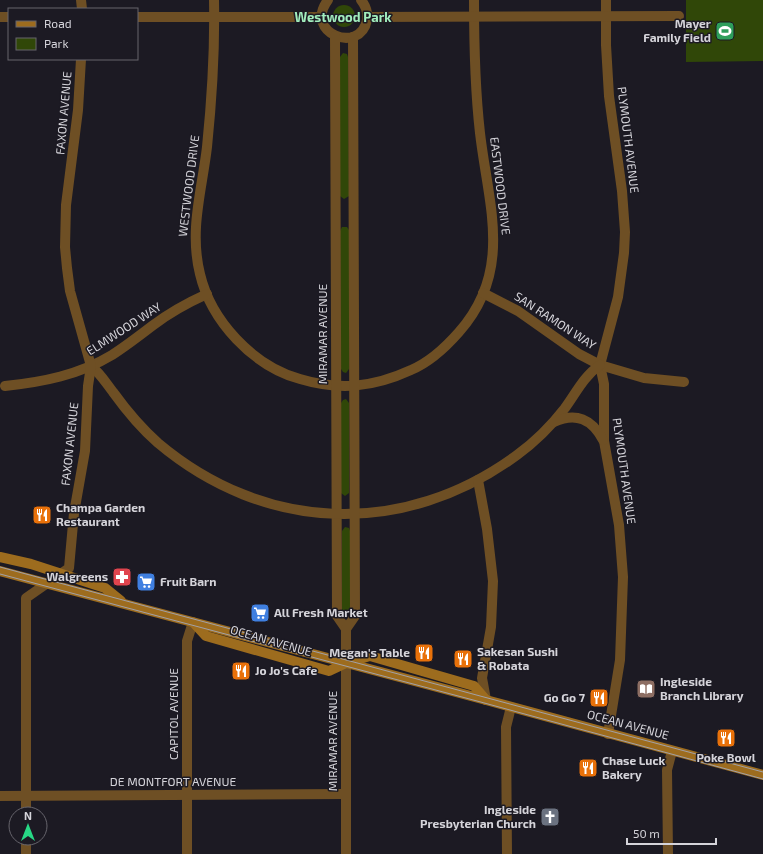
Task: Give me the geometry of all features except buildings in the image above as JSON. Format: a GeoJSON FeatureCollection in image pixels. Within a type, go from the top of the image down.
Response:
{"type":"FeatureCollection","features":[{"type":"Feature","properties":{"kind":"main road"},"geometry":{"type":"LineString","coordinates":[[0,557],[31,564],[105,588],[124,604]]}},
{"type":"Feature","properties":{"kind":"main road"},"geometry":{"type":"LineString","coordinates":[[0,571],[193,622]]}},
{"type":"Feature","properties":{"kind":"main road","name":"OCEAN AVENUE"},"geometry":{"type":"LineString","coordinates":[[193,622],[206,636],[329,671],[346,663],[370,656],[474,686],[486,700],[763,775]]}},
{"type":"Feature","properties":{"kind":"street","name":"WESTWOOD DRIVE"},"geometry":{"type":"LineString","coordinates":[[214,0],[210,116],[196,220],[195,239],[200,276],[216,312],[229,330],[244,346],[261,360],[279,371],[297,379],[316,383],[345,386]]}},
{"type":"Feature","properties":{"kind":"street"},"geometry":{"type":"LineString","coordinates":[[328,0],[322,10],[325,28],[334,36],[341,38],[353,37],[362,31],[367,16],[365,5],[361,0]]}},
{"type":"Feature","properties":{"kind":"street","name":"EASTWOOD DRIVE"},"geometry":{"type":"LineString","coordinates":[[345,386],[376,383],[396,377],[433,358],[449,344],[462,328],[474,312],[483,293],[490,269],[494,238],[493,218],[478,118],[474,63],[474,0]]}},
{"type":"Feature","properties":{"kind":"street","name":"PLYMOUTH AVENUE"},"geometry":{"type":"LineString","coordinates":[[606,0],[609,96],[622,191],[625,232],[618,297],[600,365],[604,384],[604,441],[619,526],[623,577],[620,660],[608,734]]}},
{"type":"Feature","properties":{"kind":"street"},"geometry":{"type":"LineString","coordinates":[[138,17],[322,16]]}},
{"type":"Feature","properties":{"kind":"street"},"geometry":{"type":"LineString","coordinates":[[367,16],[679,16]]}},
{"type":"Feature","properties":{"kind":"street","name":"MIRAMAR AVENUE"},"geometry":{"type":"LineString","coordinates":[[334,36],[345,386],[355,514],[355,616],[346,629],[346,854]]}},
{"type":"Feature","properties":{"kind":"street","name":"MIRAMAR AVENUE"},"geometry":{"type":"LineString","coordinates":[[346,629],[337,616],[336,513],[345,386],[353,37]]}},
{"type":"Feature","properties":{"kind":"street","name":"FAXON AVENUE"},"geometry":{"type":"LineString","coordinates":[[26,806],[26,598],[69,568],[74,513],[85,451],[88,386],[91,366],[70,291],[65,247],[66,205],[77,122],[81,60]]}},
{"type":"Feature","properties":{"kind":"street","name":"SAN RAMON WAY"},"geometry":{"type":"LineString","coordinates":[[483,293],[518,311],[579,354],[600,365],[644,378],[684,382]]}},
{"type":"Feature","properties":{"kind":"street","name":"ELMWOOD WAY"},"geometry":{"type":"LineString","coordinates":[[5,386],[46,381],[69,375],[91,366],[117,352],[172,312],[207,294]]}},
{"type":"Feature","properties":{"kind":"street"},"geometry":{"type":"LineString","coordinates":[[91,366],[102,376],[139,424],[162,446],[191,468],[231,490],[252,498],[294,509],[355,514],[407,508],[449,494],[498,469],[518,454],[552,423],[565,408],[584,379],[592,370],[600,365]]}},
{"type":"Feature","properties":{"kind":"street"},"geometry":{"type":"LineString","coordinates":[[552,423],[571,417],[590,422],[598,430],[604,441]]}},
{"type":"Feature","properties":{"kind":"street"},"geometry":{"type":"LineString","coordinates":[[478,480],[487,529],[492,581],[491,627],[488,652],[482,678],[486,700]]}},
{"type":"Feature","properties":{"kind":"street","name":"CAPITOL AVENUE"},"geometry":{"type":"LineString","coordinates":[[187,854],[187,641],[193,622]]}},
{"type":"Feature","properties":{"kind":"street"},"geometry":{"type":"LineString","coordinates":[[507,854],[506,727],[511,707]]}},
{"type":"Feature","properties":{"kind":"street"},"geometry":{"type":"LineString","coordinates":[[668,854],[667,770],[672,751]]}},
{"type":"Feature","properties":{"kind":"street","name":"DE MONTFORT AVENUE"},"geometry":{"type":"LineString","coordinates":[[0,796],[346,794]]}},
{"type":"Feature","properties":{"kind":"green space","name":"Mayer Family Field"},"geometry":{"type":"Polygon","coordinates":[[[686,0],[763,0],[763,61],[686,62],[686,0]]]}},
{"type":"Feature","properties":{"kind":"green space"},"geometry":{"type":"Polygon","coordinates":[[[344,5],[352,8],[355,16],[352,24],[344,27],[336,24],[333,16],[336,8],[344,5]]]}},
{"type":"Feature","properties":{"kind":"green space"},"geometry":{"type":"Polygon","coordinates":[[[343,53],[347,54],[348,57],[349,196],[344,199],[340,196],[340,57],[343,53]]]}},
{"type":"Feature","properties":{"kind":"green space"},"geometry":{"type":"Polygon","coordinates":[[[342,227],[347,227],[349,230],[349,369],[346,373],[341,369],[340,231],[342,227]]]}},
{"type":"Feature","properties":{"kind":"green space"},"geometry":{"type":"Polygon","coordinates":[[[346,399],[349,403],[349,493],[345,496],[341,493],[341,403],[346,399]]]}},
{"type":"Feature","properties":{"kind":"green space"},"geometry":{"type":"Polygon","coordinates":[[[345,527],[349,528],[350,531],[350,609],[347,612],[343,611],[342,609],[342,531],[345,527]]]}},
{"type":"Feature","properties":{"kind":"tram line"},"geometry":{"type":"LineString","coordinates":[[0,567],[763,772]]}},
{"type":"Feature","properties":{"kind":"tram line"},"geometry":{"type":"LineString","coordinates":[[0,574],[763,779]]}},
{"type":"Feature","properties":{"kind":"place","name":"Mayer Family Field"},"geometry":{"type":"Point","coordinates":[725,31]}},
{"type":"Feature","properties":{"kind":"place","name":"Champa Garden Restaurant"},"geometry":{"type":"Point","coordinates":[42,515]}},
{"type":"Feature","properties":{"kind":"place","name":"Walgreens"},"geometry":{"type":"Point","coordinates":[122,577]}},
{"type":"Feature","properties":{"kind":"place","name":"Fruit Barn"},"geometry":{"type":"Point","coordinates":[146,582]}},
{"type":"Feature","properties":{"kind":"place","name":"All Fresh Market"},"geometry":{"type":"Point","coordinates":[260,613]}},
{"type":"Feature","properties":{"kind":"place","name":"Megan's Table"},"geometry":{"type":"Point","coordinates":[424,653]}},
{"type":"Feature","properties":{"kind":"place","name":"Sakesan Sushi & Robata"},"geometry":{"type":"Point","coordinates":[463,659]}},
{"type":"Feature","properties":{"kind":"place","name":"Jo Jo's Cafe"},"geometry":{"type":"Point","coordinates":[241,671]}},
{"type":"Feature","properties":{"kind":"place","name":"Ingleside Branch Library"},"geometry":{"type":"Point","coordinates":[646,689]}},
{"type":"Feature","properties":{"kind":"place","name":"Go Go 7"},"geometry":{"type":"Point","coordinates":[599,698]}},
{"type":"Feature","properties":{"kind":"place","name":"Poke Bowl"},"geometry":{"type":"Point","coordinates":[726,738]}},
{"type":"Feature","properties":{"kind":"place","name":"Chase Luck Bakery"},"geometry":{"type":"Point","coordinates":[588,768]}},
{"type":"Feature","properties":{"kind":"place","name":"Ingleside Presbyterian Church"},"geometry":{"type":"Point","coordinates":[550,817]}},
{"type":"Feature","properties":{"kind":"district","name":"Westwood Park"},"geometry":{"type":"Point","coordinates":[343,17]}}]}
